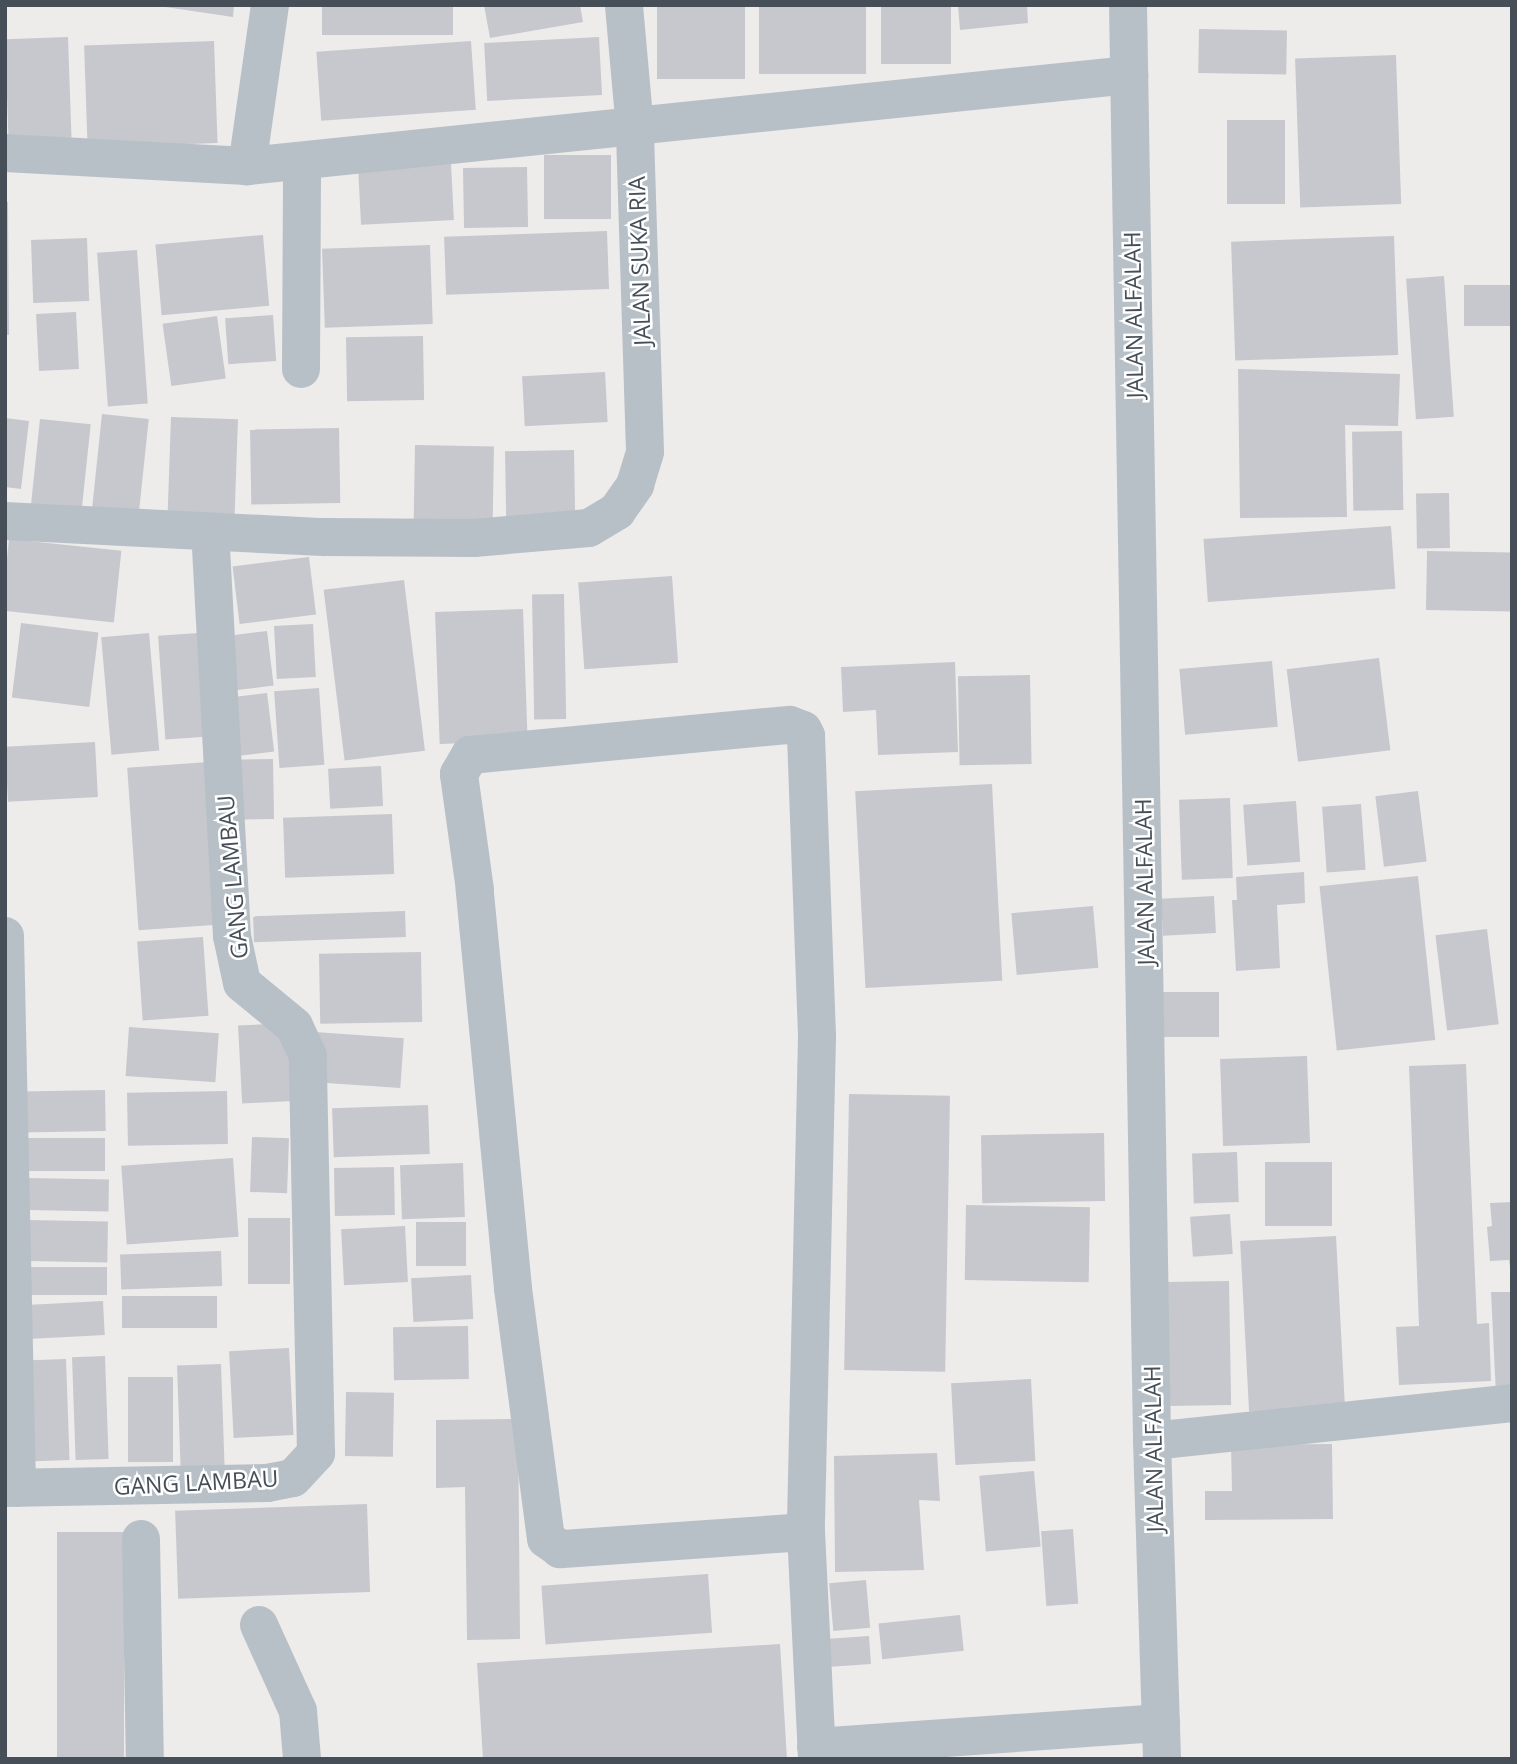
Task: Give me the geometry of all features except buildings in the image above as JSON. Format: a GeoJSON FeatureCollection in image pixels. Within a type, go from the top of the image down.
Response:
{"type":"FeatureCollection","features":[{"type":"Feature","properties":{"kind":"street"},"geometry":{"type":"LineString","coordinates":[[247,166],[270,5]]}},
{"type":"Feature","properties":{"kind":"street","name":"JALAN SUKA RIA"},"geometry":{"type":"LineString","coordinates":[[210,532],[474,538],[589,528],[617,511],[635,485],[645,452],[635,129],[624,5]]}},
{"type":"Feature","properties":{"kind":"street","name":"JALAN ALFALAH"},"geometry":{"type":"LineString","coordinates":[[1128,5],[1152,1441],[1162,1741]]}},
{"type":"Feature","properties":{"kind":"street"},"geometry":{"type":"LineString","coordinates":[[5,153],[247,166],[635,129],[1129,75]]}},
{"type":"Feature","properties":{"kind":"street"},"geometry":{"type":"LineString","coordinates":[[301,369],[302,162]]}},
{"type":"Feature","properties":{"kind":"street"},"geometry":{"type":"LineString","coordinates":[[5,521],[210,532]]}},
{"type":"Feature","properties":{"kind":"street","name":"GANG LAMBAU"},"geometry":{"type":"LineString","coordinates":[[11,1488],[267,1483],[293,1478],[316,1453],[308,1056],[294,1026],[242,983],[232,936],[210,532]]}},
{"type":"Feature","properties":{"kind":"street"},"geometry":{"type":"LineString","coordinates":[[806,1532],[560,1549],[546,1539],[513,1289],[475,890],[458,774],[470,755],[790,725],[803,730],[816,927],[817,1037],[806,1532],[816,1753],[1162,1741]]}},
{"type":"Feature","properties":{"kind":"street"},"geometry":{"type":"LineString","coordinates":[[5,936],[11,1488]]}},
{"type":"Feature","properties":{"kind":"street"},"geometry":{"type":"LineString","coordinates":[[1152,1441],[1512,1403]]}},
{"type":"Feature","properties":{"kind":"street"},"geometry":{"type":"LineString","coordinates":[[141,1539],[145,1759]]}},
{"type":"Feature","properties":{"kind":"street"},"geometry":{"type":"LineString","coordinates":[[259,1625],[298,1711],[302,1759]]}}]}
